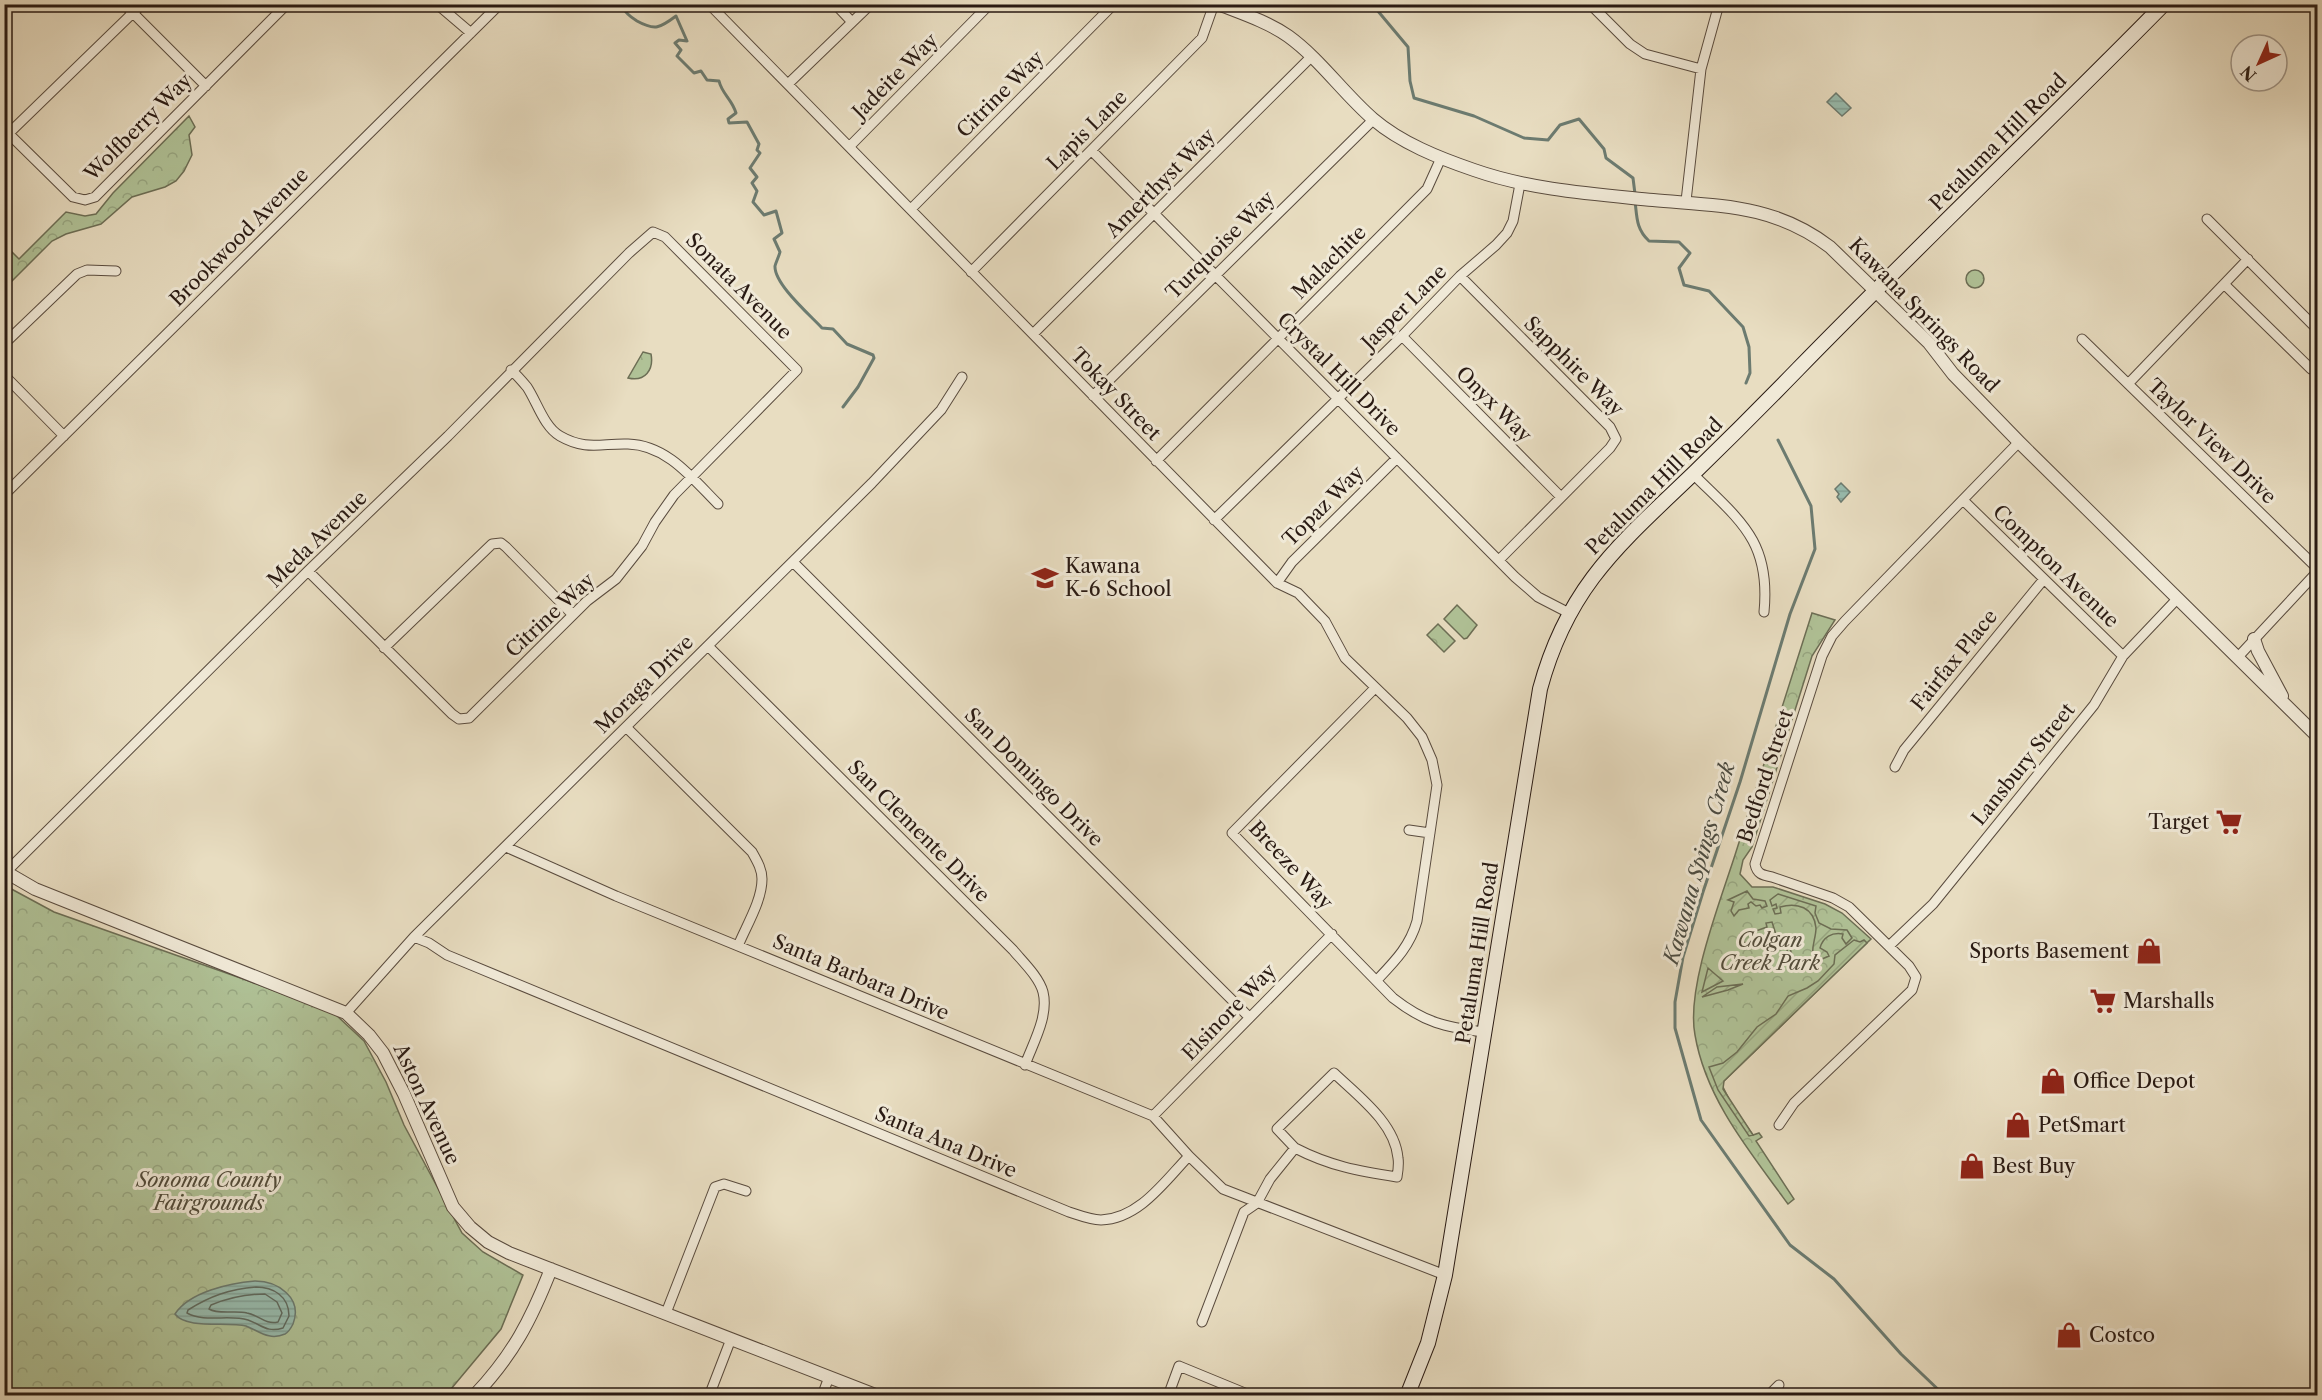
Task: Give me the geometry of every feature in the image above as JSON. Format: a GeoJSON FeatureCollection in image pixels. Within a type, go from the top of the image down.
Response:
{"type":"FeatureCollection","features":[{"type":"Feature","properties":{"kind":"main road","name":"Petaluma Hill Road"},"geometry":{"type":"LineString","coordinates":[[1407,1395],[1428,1343],[1445,1275],[1540,689],[1552,649],[1569,613],[1586,585],[1609,556],[2164,4]]}},
{"type":"Feature","properties":{"kind":"street"},"geometry":{"type":"LineString","coordinates":[[124,4],[206,86]]}},
{"type":"Feature","properties":{"kind":"street"},"geometry":{"type":"LineString","coordinates":[[7,136],[142,4]]}},
{"type":"Feature","properties":{"kind":"street","name":"Wolfberry Way"},"geometry":{"type":"LineString","coordinates":[[7,136],[74,197],[85,200],[95,197],[287,4]]}},
{"type":"Feature","properties":{"kind":"street"},"geometry":{"type":"LineString","coordinates":[[436,4],[471,33]]}},
{"type":"Feature","properties":{"kind":"street","name":"Brookwood Avenue"},"geometry":{"type":"LineString","coordinates":[[4,495],[500,4]]}},
{"type":"Feature","properties":{"kind":"street","name":"Tokay Street"},"geometry":{"type":"LineString","coordinates":[[709,4],[1214,520],[1277,583],[1298,593],[1312,607],[1324,621],[1345,658],[1407,718],[1422,737],[1432,760],[1437,785],[1412,937],[1403,952],[1377,980]]}},
{"type":"Feature","properties":{"kind":"street"},"geometry":{"type":"LineString","coordinates":[[835,4],[852,22]]}},
{"type":"Feature","properties":{"kind":"street"},"geometry":{"type":"LineString","coordinates":[[788,84],[871,4]]}},
{"type":"Feature","properties":{"kind":"street","name":"Jadeite Way"},"geometry":{"type":"LineString","coordinates":[[850,146],[990,4]]}},
{"type":"Feature","properties":{"kind":"street","name":"Citrine Way"},"geometry":{"type":"LineString","coordinates":[[911,209],[1114,4]]}},
{"type":"Feature","properties":{"kind":"street","name":"Kawana Springs Road"},"geometry":{"type":"LineString","coordinates":[[1216,4],[1248,16],[1288,36],[1374,119],[1407,141],[1441,158],[1520,184],[1744,208],[1789,221],[1813,234],[1830,247],[1929,343],[1953,374],[2019,442],[2288,707],[2316,731]]}},
{"type":"Feature","properties":{"kind":"street","name":"Lapis Lane"},"geometry":{"type":"LineString","coordinates":[[971,272],[1202,38],[1216,4]]}},
{"type":"Feature","properties":{"kind":"street"},"geometry":{"type":"LineString","coordinates":[[1590,4],[1630,44],[1645,54],[1701,69]]}},
{"type":"Feature","properties":{"kind":"street"},"geometry":{"type":"LineString","coordinates":[[1686,201],[1701,69],[1719,4]]}},
{"type":"Feature","properties":{"kind":"street","name":"Amerthyst Way"},"geometry":{"type":"LineString","coordinates":[[1033,334],[1311,57]]}},
{"type":"Feature","properties":{"kind":"street","name":"Turquoise Way"},"geometry":{"type":"LineString","coordinates":[[1093,396],[1374,119]]}},
{"type":"Feature","properties":{"kind":"street","name":"Crystal Hill Drive"},"geometry":{"type":"LineString","coordinates":[[1092,151],[1499,560],[1538,597],[1569,613]]}},
{"type":"Feature","properties":{"kind":"street","name":"Malachite"},"geometry":{"type":"LineString","coordinates":[[1156,461],[1427,189],[1441,158]]}},
{"type":"Feature","properties":{"kind":"street","name":"Jasper Lane"},"geometry":{"type":"LineString","coordinates":[[1214,520],[1460,276],[1507,233],[1513,221],[1520,184]]}},
{"type":"Feature","properties":{"kind":"street"},"geometry":{"type":"LineString","coordinates":[[2207,219],[2318,330]]}},
{"type":"Feature","properties":{"kind":"street","name":"Meda Avenue"},"geometry":{"type":"LineString","coordinates":[[5,871],[653,232]]}},
{"type":"Feature","properties":{"kind":"street","name":"Sonata Avenue"},"geometry":{"type":"LineString","coordinates":[[653,232],[665,237],[797,370]]}},
{"type":"Feature","properties":{"kind":"street"},"geometry":{"type":"LineString","coordinates":[[2128,384],[2248,259]]}},
{"type":"Feature","properties":{"kind":"street"},"geometry":{"type":"LineString","coordinates":[[4,344],[76,274],[87,270],[116,272]]}},
{"type":"Feature","properties":{"kind":"street","name":"Sapphire Way"},"geometry":{"type":"LineString","coordinates":[[1460,276],[1614,433],[1616,439],[1610,448],[1499,560]]}},
{"type":"Feature","properties":{"kind":"street"},"geometry":{"type":"LineString","coordinates":[[2224,284],[2311,369],[2318,368]]}},
{"type":"Feature","properties":{"kind":"street","name":"Onyx Way"},"geometry":{"type":"LineString","coordinates":[[1402,336],[1562,497]]}},
{"type":"Feature","properties":{"kind":"street","name":"Taylor View Drive"},"geometry":{"type":"LineString","coordinates":[[2082,339],[2318,570]]}},
{"type":"Feature","properties":{"kind":"street"},"geometry":{"type":"LineString","coordinates":[[511,370],[525,385],[548,424],[558,436],[580,445],[593,447],[629,444],[659,451],[692,478],[718,504]]}},
{"type":"Feature","properties":{"kind":"street","name":"Citrine Way"},"geometry":{"type":"LineString","coordinates":[[308,571],[452,714],[459,718],[469,718],[587,601],[616,579],[642,546],[665,506],[797,370]]}},
{"type":"Feature","properties":{"kind":"street"},"geometry":{"type":"LineString","coordinates":[[4,375],[64,436]]}},
{"type":"Feature","properties":{"kind":"street","name":"Moraga Drive"},"geometry":{"type":"LineString","coordinates":[[346,1013],[414,937],[928,425],[952,396],[962,377]]}},
{"type":"Feature","properties":{"kind":"street","name":"Bedford Street"},"geometry":{"type":"LineString","coordinates":[[1779,1125],[1794,1103],[1912,990],[1916,977],[1909,966],[1849,907],[1817,891],[1761,875],[1756,871],[1755,864],[1822,656],[1832,636],[2019,442]]}},
{"type":"Feature","properties":{"kind":"street","name":"Topaz Way"},"geometry":{"type":"LineString","coordinates":[[1277,583],[1292,562],[1397,458]]}},
{"type":"Feature","properties":{"kind":"street"},"geometry":{"type":"LineString","coordinates":[[1693,474],[1746,530],[1758,547],[1767,588],[1764,612]]}},
{"type":"Feature","properties":{"kind":"street","name":"Compton Avenue"},"geometry":{"type":"LineString","coordinates":[[1964,501],[2123,656]]}},
{"type":"Feature","properties":{"kind":"street"},"geometry":{"type":"LineString","coordinates":[[384,648],[492,544],[501,543],[507,547],[573,615]]}},
{"type":"Feature","properties":{"kind":"street","name":"San Domingo Drive"},"geometry":{"type":"LineString","coordinates":[[793,562],[1248,1017]]}},
{"type":"Feature","properties":{"kind":"street"},"geometry":{"type":"LineString","coordinates":[[2238,657],[2318,570]]}},
{"type":"Feature","properties":{"kind":"street","name":"Fairfax Place"},"geometry":{"type":"LineString","coordinates":[[1895,767],[1904,750],[2044,579]]}},
{"type":"Feature","properties":{"kind":"street","name":"Lansbury Street"},"geometry":{"type":"LineString","coordinates":[[1889,946],[1933,904],[2094,705],[2123,656],[2177,598]]}},
{"type":"Feature","properties":{"kind":"street"},"geometry":{"type":"LineString","coordinates":[[2254,639],[2288,707]]}},
{"type":"Feature","properties":{"kind":"street","name":"San Clemente Drive"},"geometry":{"type":"LineString","coordinates":[[708,646],[1013,950],[1029,970],[1042,991],[1044,1012],[1025,1065]]}},
{"type":"Feature","properties":{"kind":"street","name":"Breeze Way"},"geometry":{"type":"LineString","coordinates":[[1375,688],[1232,833],[1394,998],[1411,1012],[1433,1023],[1484,1032]]}},
{"type":"Feature","properties":{"kind":"street"},"geometry":{"type":"LineString","coordinates":[[626,727],[752,852],[759,865],[762,879],[759,895],[738,946]]}},
{"type":"Feature","properties":{"kind":"street"},"geometry":{"type":"LineString","coordinates":[[1409,830],[1430,833]]}},
{"type":"Feature","properties":{"kind":"street","name":"Santa Barbara Drive"},"geometry":{"type":"LineString","coordinates":[[506,847],[738,946],[1153,1116],[1189,1156]]}},
{"type":"Feature","properties":{"kind":"street","name":"Aston Avenue"},"geometry":{"type":"LineString","coordinates":[[5,871],[35,889],[346,1013],[369,1035],[383,1053],[404,1094],[445,1191],[463,1219],[488,1242],[509,1253],[878,1395]]}},
{"type":"Feature","properties":{"kind":"street","name":"Elsinore Way"},"geometry":{"type":"LineString","coordinates":[[1153,1116],[1332,934]]}},
{"type":"Feature","properties":{"kind":"street","name":"Santa Ana Drive"},"geometry":{"type":"LineString","coordinates":[[414,937],[429,943],[447,955],[1069,1212],[1099,1220],[1122,1216],[1144,1203],[1189,1156]]}},
{"type":"Feature","properties":{"kind":"street"},"geometry":{"type":"LineString","coordinates":[[1334,1073],[1376,1114],[1391,1134],[1398,1157],[1397,1177],[1349,1170],[1317,1159],[1295,1148],[1277,1129],[1334,1073]]}},
{"type":"Feature","properties":{"kind":"street"},"geometry":{"type":"LineString","coordinates":[[1202,1322],[1244,1212],[1257,1203],[1270,1179],[1295,1148]]}},
{"type":"Feature","properties":{"kind":"street"},"geometry":{"type":"LineString","coordinates":[[1189,1156],[1223,1189],[1445,1275]]}},
{"type":"Feature","properties":{"kind":"street"},"geometry":{"type":"LineString","coordinates":[[666,1313],[716,1187],[724,1184],[746,1191]]}},
{"type":"Feature","properties":{"kind":"street"},"geometry":{"type":"LineString","coordinates":[[474,1395],[502,1364],[520,1339],[551,1269]]}},
{"type":"Feature","properties":{"kind":"street"},"geometry":{"type":"LineString","coordinates":[[709,1395],[731,1339]]}},
{"type":"Feature","properties":{"kind":"street"},"geometry":{"type":"LineString","coordinates":[[1168,1395],[1179,1366],[1252,1395]]}},
{"type":"Feature","properties":{"kind":"street"},"geometry":{"type":"LineString","coordinates":[[822,1395],[829,1377]]}},
{"type":"Feature","properties":{"kind":"street"},"geometry":{"type":"LineString","coordinates":[[1768,1395],[1779,1385]]}},
{"type":"Feature","properties":{"kind":"green space"},"geometry":{"type":"Polygon","coordinates":[[[189,116],[195,127],[189,135],[192,155],[176,181],[165,187],[132,197],[101,224],[66,234],[52,241],[5,288],[5,245],[19,259],[66,212],[85,216],[96,214],[113,193],[189,116]]]}},
{"type":"Feature","properties":{"kind":"green space"},"geometry":{"type":"Polygon","coordinates":[[[1971,270],[1979,270],[1984,275],[1982,286],[1971,288],[1966,283],[1966,275],[1971,270]]]}},
{"type":"Feature","properties":{"kind":"green space"},"geometry":{"type":"Polygon","coordinates":[[[643,352],[651,354],[650,370],[639,378],[628,378],[643,352]]]}},
{"type":"Feature","properties":{"kind":"green space"},"geometry":{"type":"Polygon","coordinates":[[[1457,605],[1477,625],[1464,639],[1444,619],[1457,605]]]}},
{"type":"Feature","properties":{"kind":"green space","name":"Colgan Creek Park"},"geometry":{"type":"Polygon","coordinates":[[[1812,613],[1835,620],[1812,656],[1752,847],[1743,860],[1740,874],[1752,887],[1773,887],[1825,904],[1842,913],[1871,939],[1722,1085],[1732,1105],[1753,1135],[1759,1133],[1762,1137],[1756,1141],[1794,1199],[1788,1204],[1732,1125],[1709,1082],[1695,1035],[1694,1016],[1695,994],[1713,920],[1812,613]]]}},
{"type":"Feature","properties":{"kind":"green space"},"geometry":{"type":"Polygon","coordinates":[[[1438,624],[1455,641],[1444,652],[1427,635],[1438,624]]]}},
{"type":"Feature","properties":{"kind":"green space","name":"Sonoma County Fairgrounds"},"geometry":{"type":"Polygon","coordinates":[[[4,885],[54,912],[335,1014],[364,1041],[386,1082],[404,1125],[462,1233],[483,1252],[523,1275],[501,1329],[446,1395],[5,1395],[4,885]]]}},
{"type":"Feature","properties":{"kind":"green space"},"geometry":{"type":"Polygon","coordinates":[[[1747,891],[1753,899],[1765,901],[1767,906],[1762,908],[1751,902],[1748,904],[1749,908],[1739,910],[1734,916],[1731,911],[1734,902],[1728,900],[1747,891]]]}},
{"type":"Feature","properties":{"kind":"green space"},"geometry":{"type":"Polygon","coordinates":[[[1778,894],[1816,906],[1815,913],[1819,923],[1831,929],[1847,930],[1852,938],[1846,944],[1842,938],[1843,934],[1829,936],[1820,948],[1829,956],[1794,971],[1786,947],[1789,946],[1795,963],[1813,957],[1815,921],[1804,908],[1793,905],[1780,907],[1781,913],[1775,914],[1773,909],[1777,908],[1776,904],[1772,906],[1770,900],[1778,894]]]}},
{"type":"Feature","properties":{"kind":"green space"},"geometry":{"type":"Polygon","coordinates":[[[1772,922],[1780,947],[1762,938],[1751,944],[1739,941],[1740,934],[1745,935],[1767,927],[1766,923],[1772,922]]]}},
{"type":"Feature","properties":{"kind":"green space"},"geometry":{"type":"Polygon","coordinates":[[[1854,940],[1860,942],[1864,940],[1867,943],[1724,1081],[1723,1089],[1753,1135],[1749,1136],[1718,1090],[1709,1067],[1723,1063],[1737,1052],[1757,1027],[1776,1014],[1788,996],[1818,981],[1834,964],[1835,955],[1854,940]]]}},
{"type":"Feature","properties":{"kind":"green space"},"geometry":{"type":"Polygon","coordinates":[[[1708,968],[1723,981],[1702,992],[1708,968]]]}},
{"type":"Feature","properties":{"kind":"green space"},"geometry":{"type":"Polygon","coordinates":[[[1743,984],[1728,990],[1702,997],[1717,987],[1743,984]]]}},
{"type":"Feature","properties":{"kind":"water"},"geometry":{"type":"Polygon","coordinates":[[[1836,93],[1851,108],[1842,116],[1827,102],[1836,93]]]}},
{"type":"Feature","properties":{"kind":"water"},"geometry":{"type":"Polygon","coordinates":[[[1841,483],[1850,492],[1841,502],[1835,489],[1841,483]]]}},
{"type":"Feature","properties":{"kind":"water"},"geometry":{"type":"Polygon","coordinates":[[[255,1281],[280,1288],[295,1306],[292,1325],[285,1334],[269,1336],[246,1326],[198,1324],[181,1319],[175,1314],[181,1306],[200,1294],[234,1284],[255,1281]]]}},
{"type":"Feature","properties":{"kind":"waterway"},"geometry":{"type":"LineString","coordinates":[[620,4],[632,18],[648,26],[657,27],[676,16],[687,41],[679,40],[675,43],[681,50],[677,56],[694,73],[701,71],[707,80],[719,81],[736,113],[728,119],[729,123],[747,122],[759,144],[757,150],[760,153],[750,168],[757,177],[752,183],[757,191],[753,202],[764,215],[776,211],[782,233],[774,239],[780,252],[775,266],[780,281],[822,328],[833,329],[847,344],[873,355],[874,358],[858,387],[843,407]]}},
{"type":"Feature","properties":{"kind":"waterway","name":"Kawana Spings Creek"},"geometry":{"type":"LineString","coordinates":[[1372,4],[1408,47],[1410,81],[1414,98],[1474,116],[1524,138],[1548,140],[1560,125],[1579,119],[1604,149],[1606,158],[1633,178],[1635,194]]}},
{"type":"Feature","properties":{"kind":"waterway","name":"Kawana Spings Creek"},"geometry":{"type":"LineString","coordinates":[[1635,201],[1639,227],[1649,241],[1679,242],[1690,253],[1679,268],[1684,285],[1709,291],[1743,327],[1749,347],[1750,373],[1746,383]]}},
{"type":"Feature","properties":{"kind":"waterway","name":"Kawana Spings Creek"},"geometry":{"type":"LineString","coordinates":[[1778,440],[1811,506],[1815,549],[1790,614],[1740,782],[1683,957],[1675,1002],[1675,1028],[1701,1120],[1790,1245],[1834,1279],[1901,1354],[1945,1396]]}},
{"type":"Feature","properties":{"kind":"place","name":"Kawana K-6 School"},"geometry":{"type":"Point","coordinates":[1045,578]}},
{"type":"Feature","properties":{"kind":"place","name":"Target"},"geometry":{"type":"Point","coordinates":[2229,822]}},
{"type":"Feature","properties":{"kind":"place","name":"Sports Basement"},"geometry":{"type":"Point","coordinates":[2149,951]}},
{"type":"Feature","properties":{"kind":"place","name":"Marshalls"},"geometry":{"type":"Point","coordinates":[2103,1001]}},
{"type":"Feature","properties":{"kind":"place","name":"Office Depot"},"geometry":{"type":"Point","coordinates":[2053,1081]}},
{"type":"Feature","properties":{"kind":"place","name":"PetSmart"},"geometry":{"type":"Point","coordinates":[2018,1125]}},
{"type":"Feature","properties":{"kind":"place","name":"Best Buy"},"geometry":{"type":"Point","coordinates":[1972,1166]}},
{"type":"Feature","properties":{"kind":"place","name":"Costco"},"geometry":{"type":"Point","coordinates":[2069,1335]}}]}
